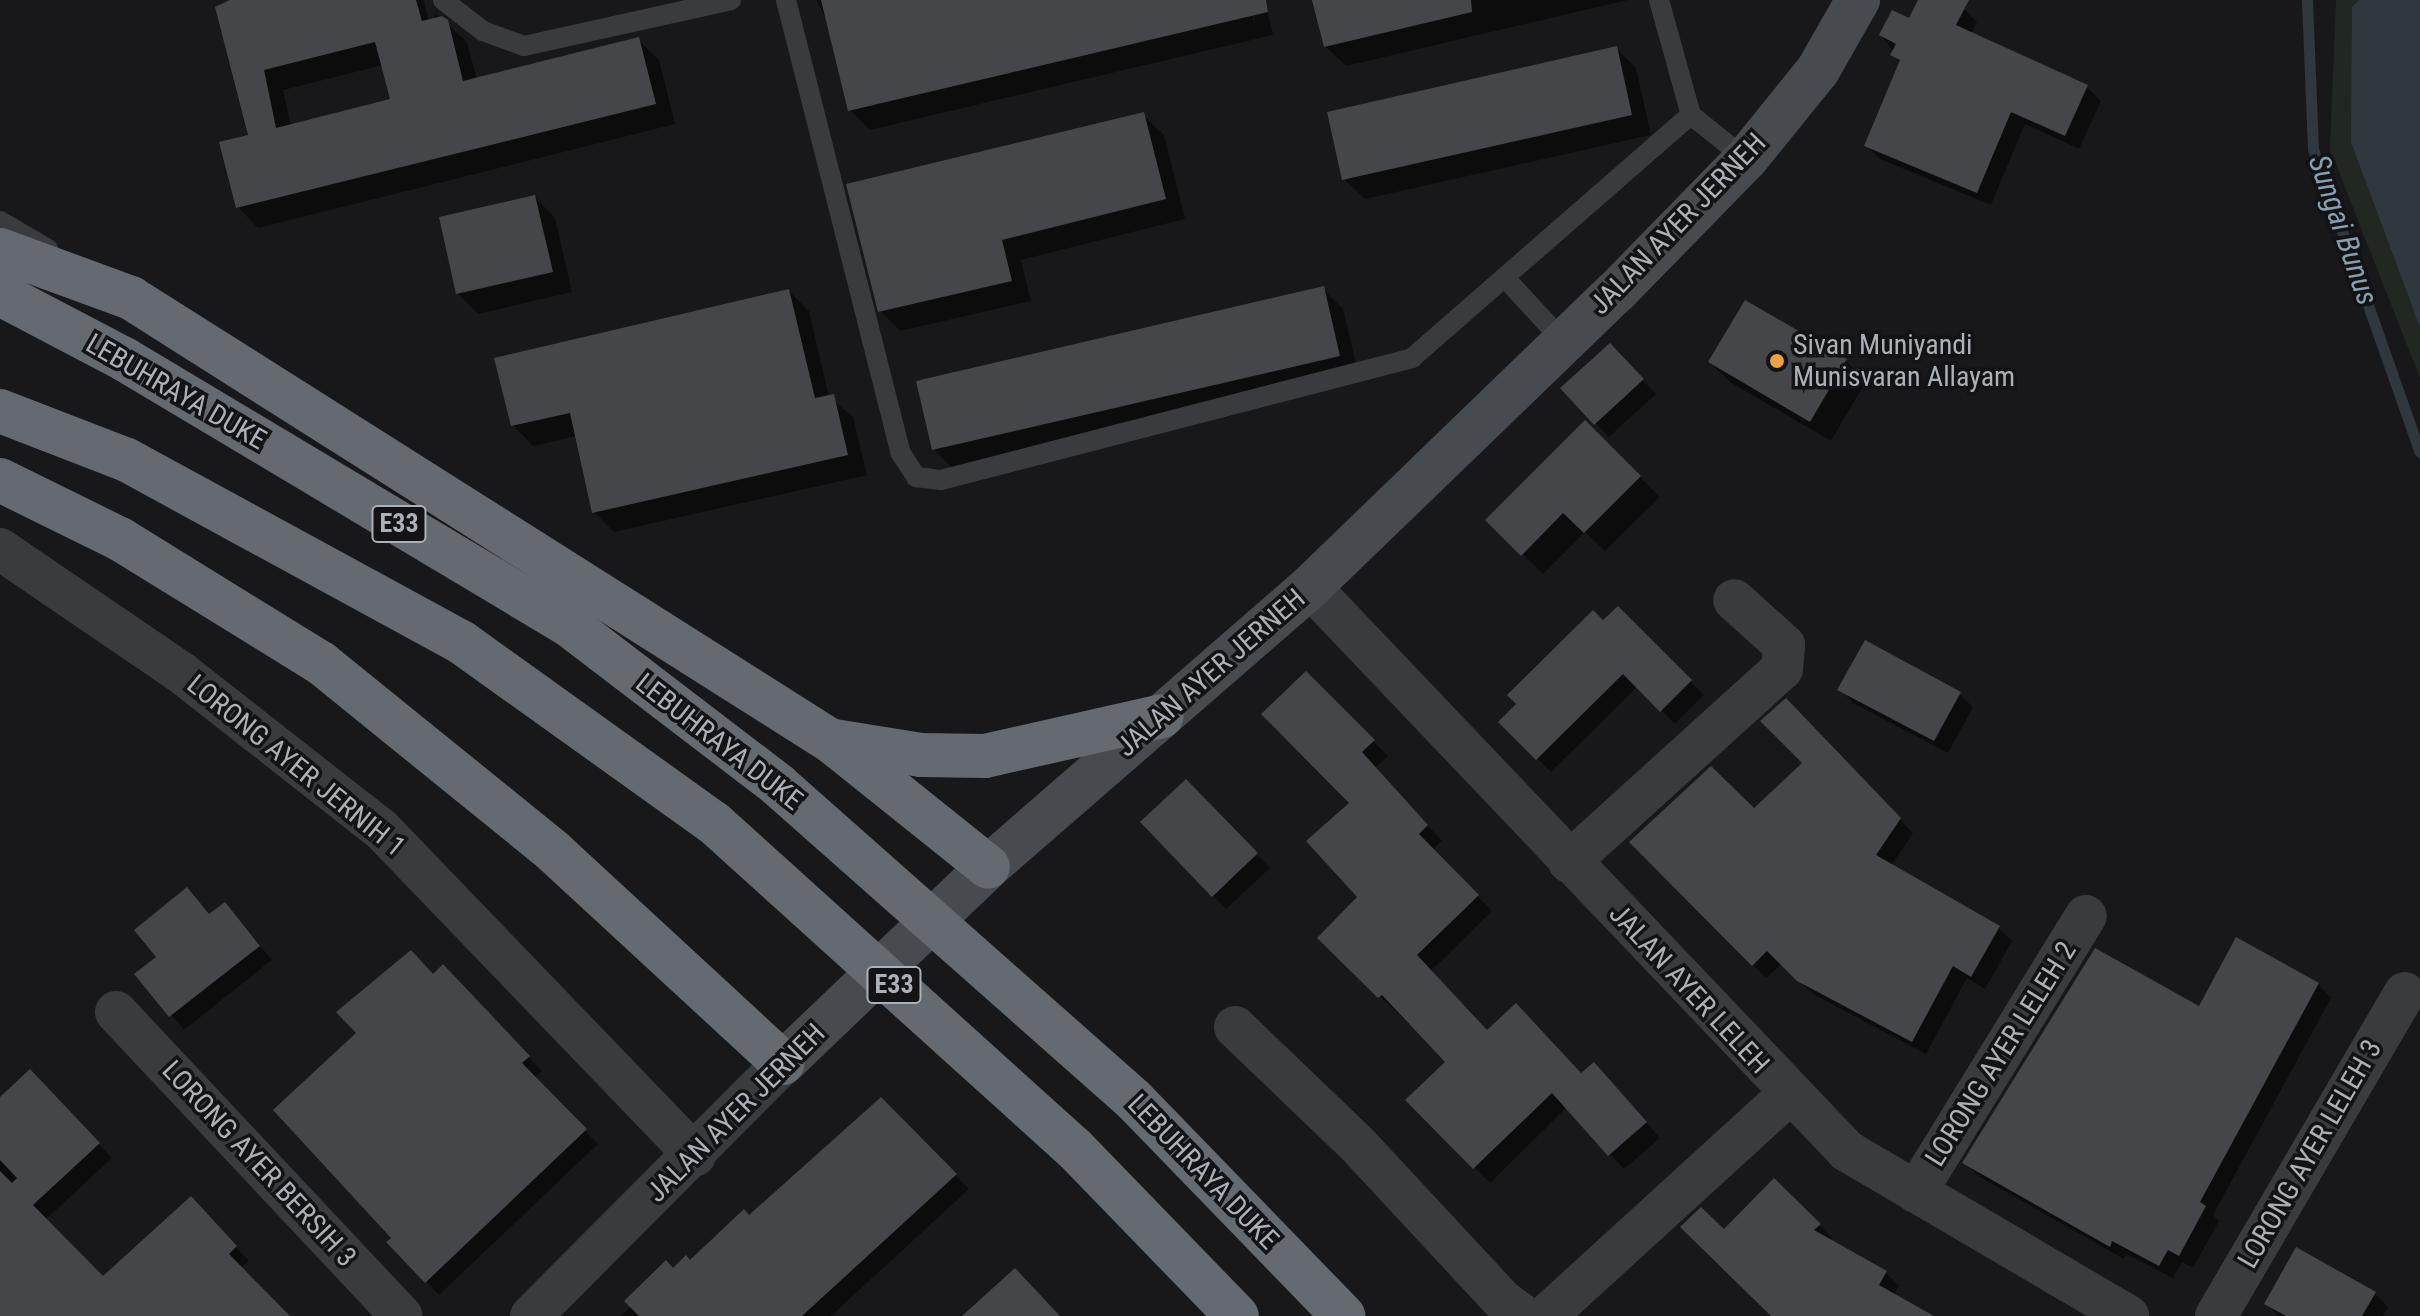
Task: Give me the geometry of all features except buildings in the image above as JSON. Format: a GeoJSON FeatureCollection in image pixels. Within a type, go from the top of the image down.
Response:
{"type":"FeatureCollection","features":[{"type":"Feature","properties":{"kind":"highway"},"geometry":{"type":"LineString","coordinates":[[0,250],[131,298],[831,741],[988,867]]}},
{"type":"Feature","properties":{"kind":"highway","name":"LEBUHRAYA DUKE"},"geometry":{"type":"LineString","coordinates":[[0,294],[124,359],[569,625],[778,785],[1134,1100],[1343,1316]]}},
{"type":"Feature","properties":{"kind":"highway","name":"E33"},"geometry":{"type":"LineString","coordinates":[[0,411],[127,460],[461,642],[714,823],[1074,1148],[1237,1316]]}},
{"type":"Feature","properties":{"kind":"highway"},"geometry":{"type":"LineString","coordinates":[[0,480],[120,539],[321,663],[554,852],[783,1063]]}},
{"type":"Feature","properties":{"kind":"highway"},"geometry":{"type":"LineString","coordinates":[[831,741],[921,755],[985,756],[1162,716]]}},
{"type":"Feature","properties":{"kind":"main road","name":"JALAN AYER JERNEH"},"geometry":{"type":"LineString","coordinates":[[783,1063],[988,867],[1310,587],[1564,342],[1746,159],[1818,70],[1858,0]]}},
{"type":"Feature","properties":{"kind":"street","name":"LORONG AYER JERNIH 1"},"geometry":{"type":"LineString","coordinates":[[0,549],[183,674],[381,829],[695,1155]]}},
{"type":"Feature","properties":{"kind":"street","name":"JALAN AYER LELEH"},"geometry":{"type":"LineString","coordinates":[[1310,587],[1789,1094],[1847,1151],[2128,1316]]}},
{"type":"Feature","properties":{"kind":"street"},"geometry":{"type":"LineString","coordinates":[[1569,862],[1782,669],[1784,645],[1734,600]]}},
{"type":"Feature","properties":{"kind":"street","name":"LORONG AYER LELEH 2"},"geometry":{"type":"LineString","coordinates":[[1916,1192],[2086,916]]}},
{"type":"Feature","properties":{"kind":"street","name":"LORONG AYER LELEH 3"},"geometry":{"type":"LineString","coordinates":[[2216,1316],[2405,993]]}},
{"type":"Feature","properties":{"kind":"street","name":"LORONG AYER BERSIH 3"},"geometry":{"type":"LineString","coordinates":[[116,1012],[401,1316]]}},
{"type":"Feature","properties":{"kind":"street"},"geometry":{"type":"LineString","coordinates":[[1235,1027],[1524,1316]]}},
{"type":"Feature","properties":{"kind":"street","name":"JALAN AYER JERNEH"},"geometry":{"type":"LineString","coordinates":[[531,1316],[695,1155],[783,1063]]}},
{"type":"Feature","properties":{"kind":"street"},"geometry":{"type":"LineString","coordinates":[[1546,1316],[1789,1094]]}},
{"type":"Feature","properties":{"kind":"lane"},"geometry":{"type":"LineString","coordinates":[[443,0],[483,31],[524,46],[731,0]]}},
{"type":"Feature","properties":{"kind":"lane"},"geometry":{"type":"LineString","coordinates":[[786,0],[900,452],[916,477],[941,480],[1412,358],[1691,115]]}},
{"type":"Feature","properties":{"kind":"lane"},"geometry":{"type":"LineString","coordinates":[[1659,0],[1691,115],[1746,159]]}},
{"type":"Feature","properties":{"kind":"lane"},"geometry":{"type":"LineString","coordinates":[[0,221],[131,298]]}},
{"type":"Feature","properties":{"kind":"lane"},"geometry":{"type":"LineString","coordinates":[[1506,279],[1564,342]]}},
{"type":"Feature","properties":{"kind":"shaded area"},"geometry":{"type":"Polygon","coordinates":[[[2336,0],[2420,0],[2420,378],[2330,149],[2336,0]]]}},
{"type":"Feature","properties":{"kind":"shaded area"},"geometry":{"type":"Polygon","coordinates":[[[2359,0],[2420,0],[2420,327],[2351,142],[2352,7],[2359,0]]]}},
{"type":"Feature","properties":{"kind":"waterway","name":"Sungai Bunus"},"geometry":{"type":"LineString","coordinates":[[2307,0],[2313,149],[2420,452]]}},
{"type":"Feature","properties":{"kind":"place","name":"Sivan Muniyandi Munisvaran Allayam"},"geometry":{"type":"Point","coordinates":[1777,361]}}]}
